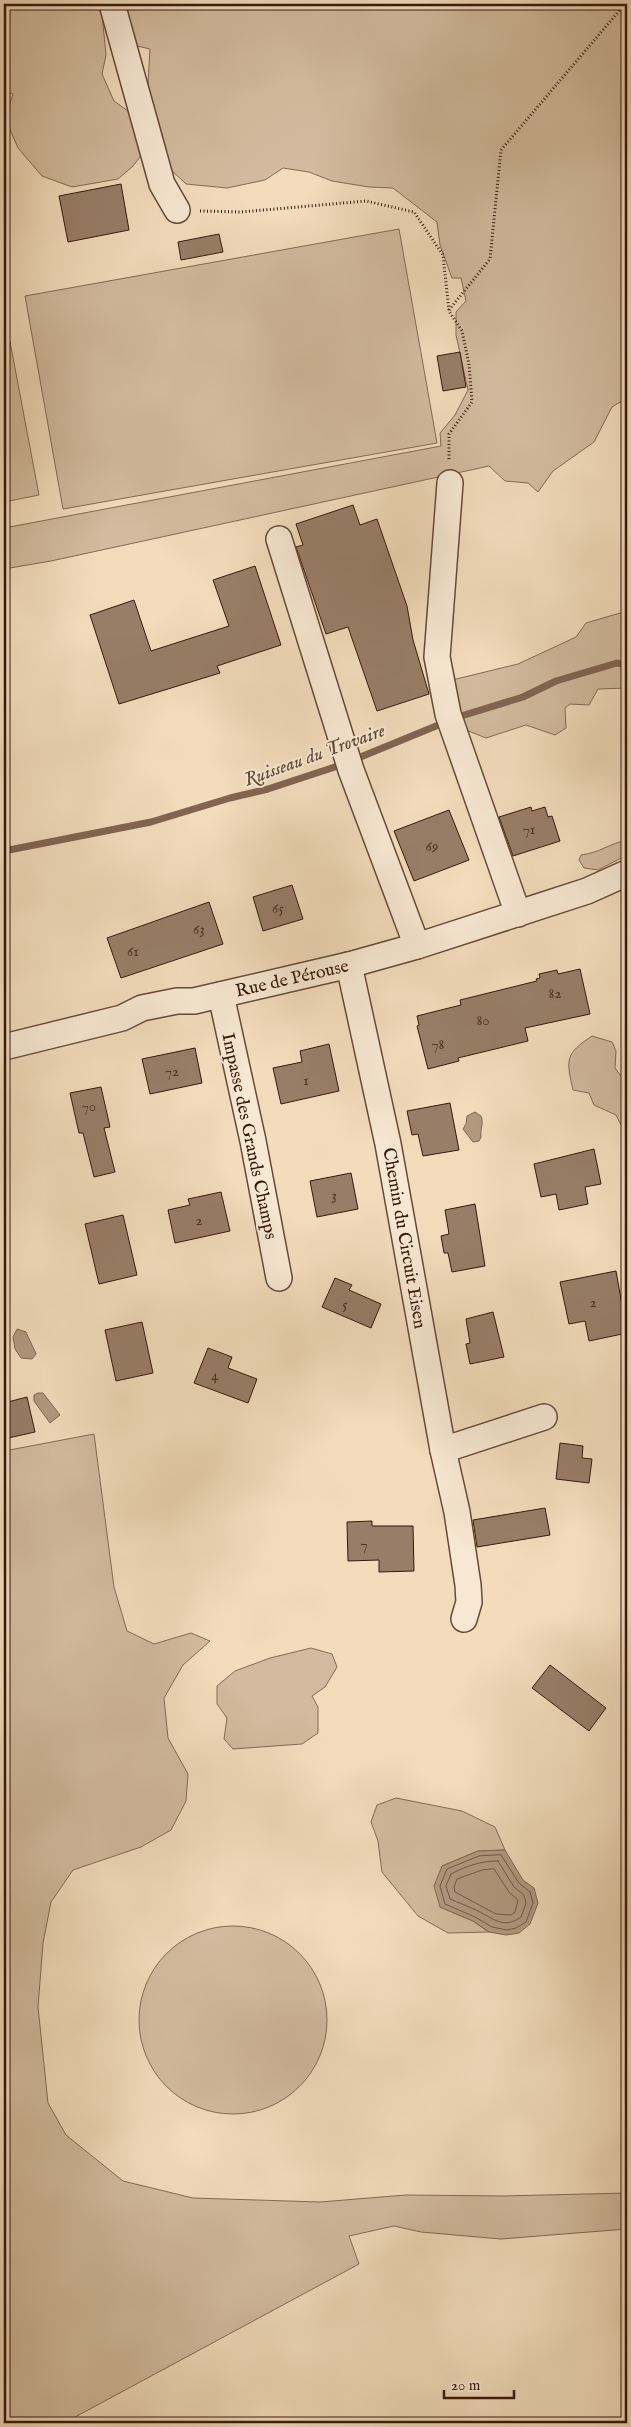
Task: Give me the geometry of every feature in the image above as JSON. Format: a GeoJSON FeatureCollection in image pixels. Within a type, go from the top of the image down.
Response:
{"type":"FeatureCollection","features":[{"type":"Feature","properties":{"kind":"street"},"geometry":{"type":"LineString","coordinates":[[112,4],[162,184],[177,210]]}},
{"type":"Feature","properties":{"kind":"street"},"geometry":{"type":"LineString","coordinates":[[450,483],[437,657],[450,720],[518,914]]}},
{"type":"Feature","properties":{"kind":"street"},"geometry":{"type":"LineString","coordinates":[[279,540],[349,762],[417,946]]}},
{"type":"Feature","properties":{"kind":"street","name":"Rue de Pérouse"},"geometry":{"type":"LineString","coordinates":[[4,1046],[120,1018],[142,1008],[177,1001],[194,1001],[349,965],[518,914],[578,894],[627,873]]}},
{"type":"Feature","properties":{"kind":"street","name":"Chemin du Circuit Eisen"},"geometry":{"type":"LineString","coordinates":[[349,965],[388,1144],[443,1450],[458,1512],[469,1602],[464,1619]]}},
{"type":"Feature","properties":{"kind":"street","name":"Impasse des Grands Champs"},"geometry":{"type":"LineString","coordinates":[[221,995],[253,1141],[279,1278]]}},
{"type":"Feature","properties":{"kind":"street"},"geometry":{"type":"LineString","coordinates":[[443,1450],[544,1417]]}},
{"type":"Feature","properties":{"kind":"path"},"geometry":{"type":"LineString","coordinates":[[449,311],[490,259],[501,150],[625,4]]}},
{"type":"Feature","properties":{"kind":"path"},"geometry":{"type":"LineString","coordinates":[[177,210],[241,212],[366,201],[414,212],[443,255],[449,311],[462,331],[469,364],[472,402],[449,434]]}},
{"type":"Feature","properties":{"kind":"shaded area"},"geometry":{"type":"Polygon","coordinates":[[[4,4],[98,4],[102,14],[106,55],[102,74],[114,101],[128,111],[146,149],[133,166],[118,179],[72,187],[42,176],[18,148],[5,118],[13,94],[4,92],[4,4]]]}},
{"type":"Feature","properties":{"kind":"shaded area"},"geometry":{"type":"Polygon","coordinates":[[[120,4],[627,4],[627,398],[612,407],[594,442],[553,471],[538,492],[528,483],[505,481],[489,466],[51,561],[4,569],[4,528],[441,446],[440,433],[455,415],[468,390],[456,335],[456,312],[466,301],[461,278],[452,278],[440,245],[437,222],[393,188],[369,187],[332,181],[309,172],[283,168],[265,180],[227,188],[186,184],[169,168],[147,102],[150,49],[133,45],[120,4]]]}},
{"type":"Feature","properties":{"kind":"shaded area"},"geometry":{"type":"Polygon","coordinates":[[[399,229],[437,443],[63,509],[25,296],[399,229]]]}},
{"type":"Feature","properties":{"kind":"shaded area"},"geometry":{"type":"Polygon","coordinates":[[[4,310],[39,495],[4,502],[4,310]]]}},
{"type":"Feature","properties":{"kind":"shaded area"},"geometry":{"type":"Polygon","coordinates":[[[627,611],[627,688],[598,689],[589,705],[570,704],[565,708],[566,728],[555,735],[526,725],[486,738],[461,728],[448,681],[518,664],[576,637],[586,623],[627,611]]]}},
{"type":"Feature","properties":{"kind":"shaded area"},"geometry":{"type":"Polygon","coordinates":[[[627,840],[627,855],[598,870],[584,868],[579,860],[581,855],[627,840]]]}},
{"type":"Feature","properties":{"kind":"shaded area"},"geometry":{"type":"Polygon","coordinates":[[[592,1036],[612,1042],[616,1051],[615,1068],[620,1075],[627,1076],[627,1129],[621,1125],[616,1115],[594,1105],[589,1093],[573,1090],[569,1071],[570,1058],[572,1053],[583,1042],[592,1036]]]}},
{"type":"Feature","properties":{"kind":"shaded area"},"geometry":{"type":"Polygon","coordinates":[[[94,1434],[114,1587],[127,1631],[154,1644],[191,1633],[210,1641],[183,1665],[164,1698],[168,1738],[188,1774],[186,1801],[171,1830],[141,1847],[73,1870],[51,1902],[43,1943],[38,2007],[48,2103],[66,2135],[123,2181],[193,2198],[320,2202],[406,2195],[503,2196],[627,2193],[627,2229],[501,2239],[421,2232],[394,2226],[349,2236],[359,2264],[64,2423],[4,2423],[4,1451],[94,1434]]]}},
{"type":"Feature","properties":{"kind":"shaded area"},"geometry":{"type":"Polygon","coordinates":[[[311,1648],[332,1654],[337,1667],[325,1687],[312,1696],[318,1707],[318,1733],[302,1744],[233,1749],[224,1739],[227,1718],[217,1704],[217,1686],[235,1671],[270,1658],[311,1648]]]}},
{"type":"Feature","properties":{"kind":"shaded area"},"geometry":{"type":"Polygon","coordinates":[[[396,1798],[462,1811],[495,1827],[505,1850],[478,1851],[442,1866],[440,1907],[473,1921],[489,1932],[448,1933],[418,1916],[382,1872],[378,1841],[371,1822],[377,1805],[396,1798]]]}},
{"type":"Feature","properties":{"kind":"shaded area"},"geometry":{"type":"Polygon","coordinates":[[[233,1926],[269,1933],[293,1947],[306,1960],[320,1984],[327,2020],[320,2056],[306,2080],[293,2093],[269,2107],[233,2114],[197,2107],[173,2093],[160,2080],[146,2056],[139,2020],[146,1984],[160,1960],[173,1947],[197,1933],[233,1926]]]}},
{"type":"Feature","properties":{"kind":"water"},"geometry":{"type":"Polygon","coordinates":[[[475,1112],[481,1116],[482,1124],[479,1141],[473,1142],[463,1129],[467,1116],[475,1112]]]}},
{"type":"Feature","properties":{"kind":"water"},"geometry":{"type":"Polygon","coordinates":[[[17,1329],[26,1332],[36,1354],[32,1359],[21,1358],[15,1349],[13,1337],[17,1329]]]}},
{"type":"Feature","properties":{"kind":"water"},"geometry":{"type":"Polygon","coordinates":[[[43,1393],[60,1415],[50,1423],[34,1401],[34,1395],[43,1393]]]}},
{"type":"Feature","properties":{"kind":"water"},"geometry":{"type":"Polygon","coordinates":[[[505,1850],[523,1880],[534,1888],[538,1903],[530,1924],[519,1933],[506,1935],[489,1932],[473,1921],[440,1907],[434,1886],[442,1866],[478,1851],[505,1850]]]}},
{"type":"Feature","properties":{"kind":"building"},"geometry":{"type":"Polygon","coordinates":[[[121,184],[129,230],[68,242],[59,196],[121,184]]]}},
{"type":"Feature","properties":{"kind":"building"},"geometry":{"type":"Polygon","coordinates":[[[219,234],[223,252],[181,260],[178,242],[219,234]]]}},
{"type":"Feature","properties":{"kind":"building"},"geometry":{"type":"Polygon","coordinates":[[[460,352],[466,387],[443,391],[437,356],[460,352]]]}},
{"type":"Feature","properties":{"kind":"building"},"geometry":{"type":"Polygon","coordinates":[[[353,505],[360,525],[377,519],[407,606],[413,640],[429,694],[377,711],[348,627],[326,634],[296,547],[303,545],[296,524],[353,505]]]}},
{"type":"Feature","properties":{"kind":"building"},"geometry":{"type":"Polygon","coordinates":[[[255,566],[281,645],[217,666],[220,673],[119,704],[90,615],[134,600],[151,651],[229,626],[213,580],[255,566]]]}},
{"type":"Feature","properties":{"kind":"building"},"geometry":{"type":"Polygon","coordinates":[[[531,807],[532,811],[545,807],[548,817],[552,816],[560,841],[513,856],[499,817],[531,807]]]}},
{"type":"Feature","properties":{"kind":"building"},"geometry":{"type":"Polygon","coordinates":[[[449,810],[469,860],[414,881],[394,831],[449,810]]]}},
{"type":"Feature","properties":{"kind":"building"},"geometry":{"type":"Polygon","coordinates":[[[292,885],[303,919],[263,931],[253,897],[292,885]]]}},
{"type":"Feature","properties":{"kind":"building"},"geometry":{"type":"Polygon","coordinates":[[[209,902],[223,944],[121,978],[107,938],[209,902]]]}},
{"type":"Feature","properties":{"kind":"building"},"geometry":{"type":"Polygon","coordinates":[[[580,969],[590,1014],[525,1028],[528,1041],[458,1058],[459,1061],[428,1069],[417,1026],[419,1025],[417,1016],[461,1005],[460,1000],[537,981],[536,979],[540,978],[539,974],[557,970],[558,974],[580,969]]]}},
{"type":"Feature","properties":{"kind":"building"},"geometry":{"type":"Polygon","coordinates":[[[329,1044],[339,1091],[281,1104],[273,1068],[302,1062],[300,1051],[329,1044]]]}},
{"type":"Feature","properties":{"kind":"building"},"geometry":{"type":"Polygon","coordinates":[[[195,1048],[202,1083],[150,1094],[142,1059],[195,1048]]]}},
{"type":"Feature","properties":{"kind":"building"},"geometry":{"type":"Polygon","coordinates":[[[101,1087],[110,1127],[104,1128],[115,1172],[94,1177],[83,1133],[79,1133],[70,1093],[101,1087]]]}},
{"type":"Feature","properties":{"kind":"building"},"geometry":{"type":"Polygon","coordinates":[[[450,1103],[459,1150],[423,1156],[418,1134],[412,1135],[407,1111],[450,1103]]]}},
{"type":"Feature","properties":{"kind":"building"},"geometry":{"type":"Polygon","coordinates":[[[594,1149],[601,1184],[585,1187],[588,1204],[559,1210],[556,1194],[541,1197],[534,1164],[594,1149]]]}},
{"type":"Feature","properties":{"kind":"building"},"geometry":{"type":"Polygon","coordinates":[[[351,1173],[358,1209],[317,1217],[310,1181],[351,1173]]]}},
{"type":"Feature","properties":{"kind":"building"},"geometry":{"type":"Polygon","coordinates":[[[221,1192],[230,1231],[175,1243],[168,1210],[190,1205],[188,1199],[221,1192]]]}},
{"type":"Feature","properties":{"kind":"building"},"geometry":{"type":"Polygon","coordinates":[[[475,1204],[485,1266],[452,1272],[448,1253],[444,1253],[441,1236],[449,1234],[445,1210],[475,1204]]]}},
{"type":"Feature","properties":{"kind":"building"},"geometry":{"type":"Polygon","coordinates":[[[123,1215],[137,1275],[99,1284],[85,1224],[123,1215]]]}},
{"type":"Feature","properties":{"kind":"building"},"geometry":{"type":"Polygon","coordinates":[[[616,1271],[627,1333],[589,1341],[585,1321],[569,1324],[560,1282],[616,1271]]]}},
{"type":"Feature","properties":{"kind":"building"},"geometry":{"type":"Polygon","coordinates":[[[335,1278],[352,1285],[349,1290],[381,1304],[371,1328],[322,1307],[335,1278]]]}},
{"type":"Feature","properties":{"kind":"building"},"geometry":{"type":"Polygon","coordinates":[[[493,1312],[504,1357],[470,1364],[466,1344],[470,1343],[466,1319],[493,1312]]]}},
{"type":"Feature","properties":{"kind":"building"},"geometry":{"type":"Polygon","coordinates":[[[142,1322],[153,1373],[116,1381],[105,1330],[142,1322]]]}},
{"type":"Feature","properties":{"kind":"building"},"geometry":{"type":"Polygon","coordinates":[[[208,1348],[232,1357],[228,1368],[257,1379],[248,1403],[194,1383],[208,1348]]]}},
{"type":"Feature","properties":{"kind":"building"},"geometry":{"type":"Polygon","coordinates":[[[27,1397],[35,1432],[4,1439],[4,1403],[27,1397]]]}},
{"type":"Feature","properties":{"kind":"building"},"geometry":{"type":"Polygon","coordinates":[[[560,1443],[583,1446],[582,1458],[592,1459],[589,1483],[556,1479],[560,1443]]]}},
{"type":"Feature","properties":{"kind":"building"},"geometry":{"type":"Polygon","coordinates":[[[545,1508],[550,1535],[477,1547],[473,1520],[545,1508]]]}},
{"type":"Feature","properties":{"kind":"building"},"geometry":{"type":"Polygon","coordinates":[[[372,1521],[372,1526],[413,1526],[414,1571],[379,1572],[379,1560],[348,1561],[347,1522],[372,1521]]]}},
{"type":"Feature","properties":{"kind":"building"},"geometry":{"type":"Polygon","coordinates":[[[550,1665],[606,1708],[589,1731],[532,1688],[550,1665]]]}},
{"type":"Feature","properties":{"kind":"waterway","name":"Ruisseau du Trovaire"},"geometry":{"type":"LineString","coordinates":[[4,851],[151,822],[230,798],[268,789],[341,765],[458,717],[523,697],[556,681],[617,663],[627,665]]}}]}
